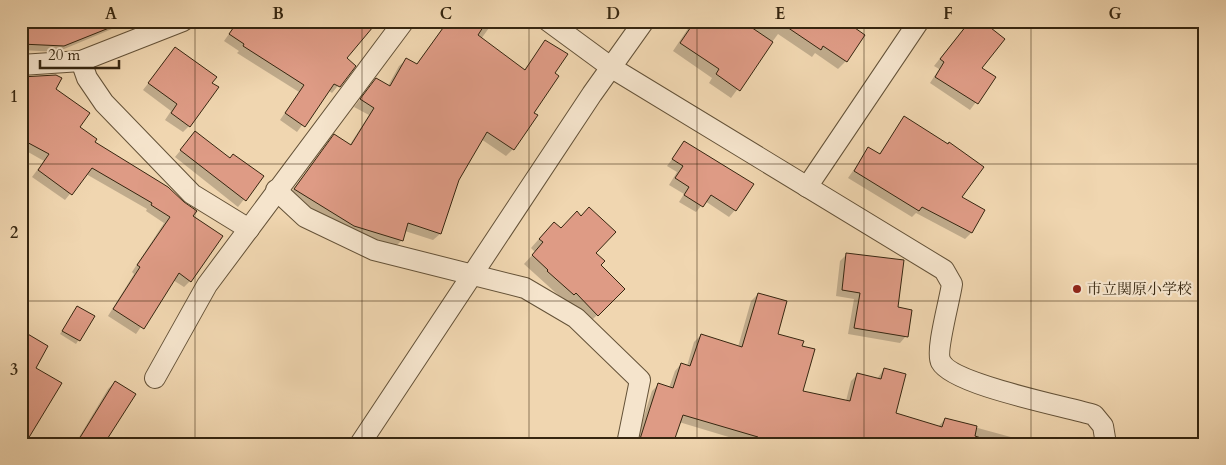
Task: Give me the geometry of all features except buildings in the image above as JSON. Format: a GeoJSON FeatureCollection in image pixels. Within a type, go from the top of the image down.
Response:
{"type":"FeatureCollection","features":[{"type":"Feature","properties":{"kind":"street"},"geometry":{"type":"LineString","coordinates":[[21,65],[81,61],[183,21]]}},
{"type":"Feature","properties":{"kind":"street"},"geometry":{"type":"LineString","coordinates":[[155,378],[207,285],[276,190],[404,21]]}},
{"type":"Feature","properties":{"kind":"street"},"geometry":{"type":"LineString","coordinates":[[548,21],[612,68],[944,270],[952,284],[938,347],[941,362],[954,375],[975,383],[1094,416],[1103,426],[1106,444]]}},
{"type":"Feature","properties":{"kind":"street"},"geometry":{"type":"LineString","coordinates":[[360,444],[592,94],[644,21]]}},
{"type":"Feature","properties":{"kind":"street"},"geometry":{"type":"LineString","coordinates":[[807,187],[919,21]]}},
{"type":"Feature","properties":{"kind":"street"},"geometry":{"type":"LineString","coordinates":[[81,61],[86,78],[104,103],[192,194],[249,229]]}},
{"type":"Feature","properties":{"kind":"street"},"geometry":{"type":"LineString","coordinates":[[276,190],[305,217],[374,250],[525,288],[576,318],[640,380],[626,444]]}},
{"type":"Feature","properties":{"kind":"place","name":"市立関原小学校"},"geometry":{"type":"Point","coordinates":[1077,289]}}]}
